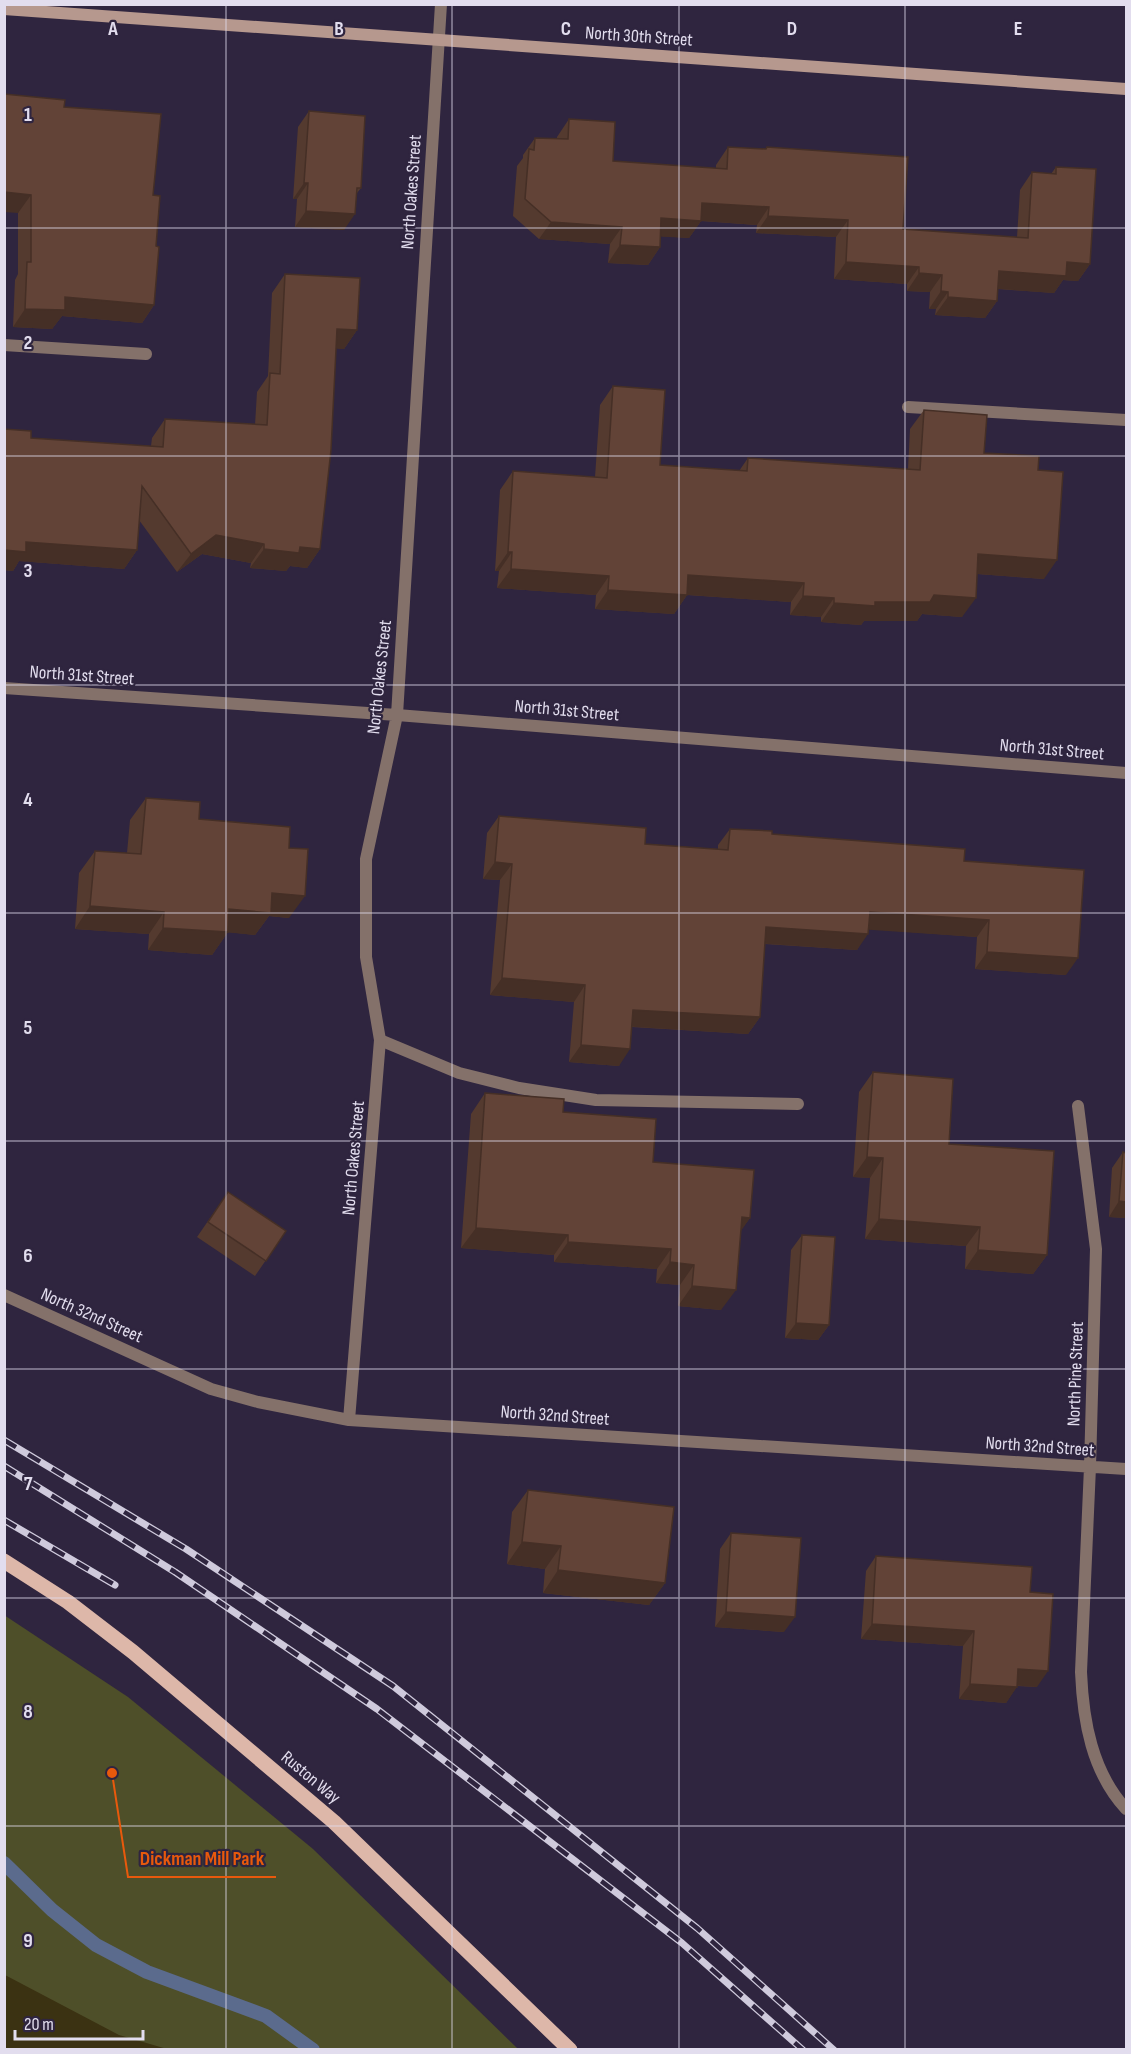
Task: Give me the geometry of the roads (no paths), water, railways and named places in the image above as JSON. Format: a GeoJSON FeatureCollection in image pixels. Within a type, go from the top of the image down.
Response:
{"type":"FeatureCollection","features":[{"type":"Feature","properties":{"kind":"main road","name":"North 30th Street"},"geometry":{"type":"LineString","coordinates":[[4,9],[1126,89]]}},
{"type":"Feature","properties":{"kind":"main road","name":"Ruston Way"},"geometry":{"type":"LineString","coordinates":[[4,1561],[68,1602],[133,1652],[334,1822],[570,2049]]}},
{"type":"Feature","properties":{"kind":"street","name":"North Oakes Street"},"geometry":{"type":"LineString","coordinates":[[349,1420],[380,1040],[366,957],[366,859],[397,715],[441,4]]}},
{"type":"Feature","properties":{"kind":"street"},"geometry":{"type":"LineString","coordinates":[[4,345],[146,354]]}},
{"type":"Feature","properties":{"kind":"street"},"geometry":{"type":"LineString","coordinates":[[908,407],[1126,420]]}},
{"type":"Feature","properties":{"kind":"street","name":"North 31st Street"},"geometry":{"type":"LineString","coordinates":[[4,688],[397,715],[1126,773]]}},
{"type":"Feature","properties":{"kind":"street"},"geometry":{"type":"LineString","coordinates":[[380,1040],[459,1073],[519,1088],[596,1100],[798,1104]]}},
{"type":"Feature","properties":{"kind":"street","name":"North Pine Street"},"geometry":{"type":"LineString","coordinates":[[1078,1106],[1096,1249],[1081,1672],[1082,1698],[1089,1736],[1106,1785],[1126,1809]]}},
{"type":"Feature","properties":{"kind":"street","name":"North 32nd Street"},"geometry":{"type":"LineString","coordinates":[[4,1295],[211,1389],[258,1402],[349,1420],[1126,1469]]}},
{"type":"Feature","properties":{"kind":"waterway"},"geometry":{"type":"LineString","coordinates":[[4,1863],[52,1910],[96,1945],[147,1972],[266,2016],[313,2050]]}},
{"type":"Feature","properties":{"kind":"railway"},"geometry":{"type":"LineString","coordinates":[[4,1440],[186,1549],[393,1686],[697,1928],[834,2050]]}},
{"type":"Feature","properties":{"kind":"railway"},"geometry":{"type":"LineString","coordinates":[[4,1466],[175,1572],[377,1709],[682,1943],[803,2050]]}},
{"type":"Feature","properties":{"kind":"railway"},"geometry":{"type":"LineString","coordinates":[[4,1520],[115,1585]]}},
{"type":"Feature","properties":{"kind":"place","name":"Dickman Mill Park"},"geometry":{"type":"Point","coordinates":[112,1773]}}]}
